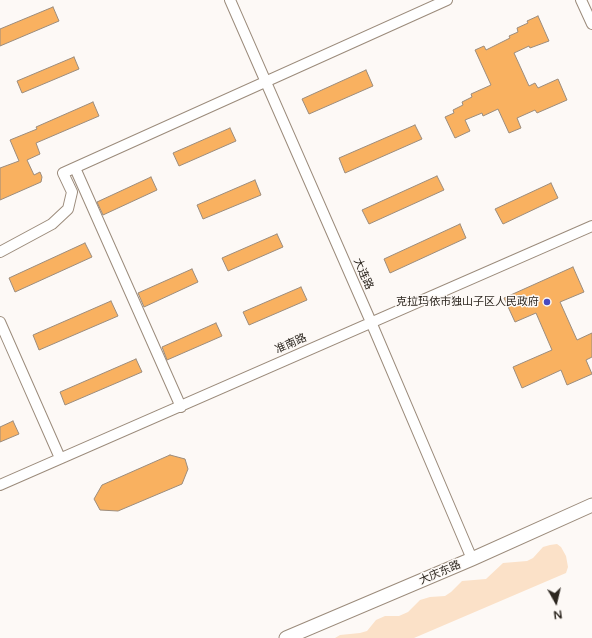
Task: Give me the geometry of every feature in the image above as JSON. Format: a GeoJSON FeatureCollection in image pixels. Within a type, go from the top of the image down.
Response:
{"type":"FeatureCollection","features":[{"type":"Feature","properties":{"kind":"main road","name":"大庆东路"},"geometry":{"type":"LineString","coordinates":[[286,638],[472,559],[592,505]]}},
{"type":"Feature","properties":{"kind":"street","name":"大连路"},"geometry":{"type":"LineString","coordinates":[[230,0],[371,322],[472,559]]}},
{"type":"Feature","properties":{"kind":"street"},"geometry":{"type":"LineString","coordinates":[[0,252],[52,224],[68,209],[72,192],[64,173],[447,0]]}},
{"type":"Feature","properties":{"kind":"street"},"geometry":{"type":"LineString","coordinates":[[581,0],[592,24]]}},
{"type":"Feature","properties":{"kind":"street"},"geometry":{"type":"LineString","coordinates":[[75,168],[181,406]]}},
{"type":"Feature","properties":{"kind":"street","name":"准南路"},"geometry":{"type":"LineString","coordinates":[[0,485],[592,226]]}},
{"type":"Feature","properties":{"kind":"street"},"geometry":{"type":"LineString","coordinates":[[0,322],[60,458]]}},
{"type":"Feature","properties":{"kind":"shaded area"},"geometry":{"type":"Polygon","coordinates":[[[557,544],[561,547],[566,556],[568,567],[566,573],[414,638],[335,638],[340,635],[367,631],[376,620],[385,616],[399,616],[408,612],[420,600],[430,597],[445,596],[462,581],[486,579],[503,563],[527,561],[533,558],[543,547],[557,544]]]}},
{"type":"Feature","properties":{"kind":"building"},"geometry":{"type":"Polygon","coordinates":[[[53,7],[59,21],[0,46],[0,29],[53,7]]]}},
{"type":"Feature","properties":{"kind":"building"},"geometry":{"type":"Polygon","coordinates":[[[538,16],[549,41],[530,48],[529,46],[514,53],[529,86],[535,83],[538,88],[558,79],[567,100],[537,113],[535,110],[517,118],[521,128],[509,133],[498,109],[483,116],[482,113],[465,120],[470,131],[455,138],[445,117],[454,113],[453,110],[463,105],[462,102],[472,97],[471,94],[491,85],[475,50],[484,46],[486,50],[510,38],[509,36],[518,32],[517,28],[538,16]]]}},
{"type":"Feature","properties":{"kind":"building"},"geometry":{"type":"Polygon","coordinates":[[[74,57],[79,69],[22,93],[17,81],[74,57]]]}},
{"type":"Feature","properties":{"kind":"building"},"geometry":{"type":"Polygon","coordinates":[[[366,70],[373,86],[309,114],[302,99],[366,70]]]}},
{"type":"Feature","properties":{"kind":"building"},"geometry":{"type":"Polygon","coordinates":[[[93,102],[99,116],[36,143],[40,154],[27,160],[34,175],[40,172],[42,177],[41,182],[0,200],[0,168],[19,161],[10,140],[37,129],[36,127],[93,102]]]}},
{"type":"Feature","properties":{"kind":"building"},"geometry":{"type":"Polygon","coordinates":[[[415,125],[422,139],[345,173],[339,158],[415,125]]]}},
{"type":"Feature","properties":{"kind":"building"},"geometry":{"type":"Polygon","coordinates":[[[230,128],[236,141],[179,166],[173,153],[230,128]]]}},
{"type":"Feature","properties":{"kind":"building"},"geometry":{"type":"Polygon","coordinates":[[[437,176],[444,190],[369,224],[362,210],[437,176]]]}},
{"type":"Feature","properties":{"kind":"building"},"geometry":{"type":"Polygon","coordinates":[[[151,177],[157,190],[103,215],[97,202],[151,177]]]}},
{"type":"Feature","properties":{"kind":"building"},"geometry":{"type":"Polygon","coordinates":[[[255,180],[261,195],[203,219],[197,205],[255,180]]]}},
{"type":"Feature","properties":{"kind":"building"},"geometry":{"type":"Polygon","coordinates":[[[551,183],[558,198],[503,224],[495,209],[551,183]]]}},
{"type":"Feature","properties":{"kind":"building"},"geometry":{"type":"Polygon","coordinates":[[[460,224],[466,238],[390,273],[384,259],[460,224]]]}},
{"type":"Feature","properties":{"kind":"building"},"geometry":{"type":"Polygon","coordinates":[[[277,234],[283,247],[228,271],[222,258],[277,234]]]}},
{"type":"Feature","properties":{"kind":"building"},"geometry":{"type":"Polygon","coordinates":[[[85,243],[92,257],[15,292],[9,278],[85,243]]]}},
{"type":"Feature","properties":{"kind":"building"},"geometry":{"type":"Polygon","coordinates":[[[573,267],[584,292],[560,302],[577,340],[592,333],[592,357],[586,360],[592,374],[567,385],[561,370],[522,388],[513,367],[552,350],[536,313],[515,322],[504,298],[573,267]]]}},
{"type":"Feature","properties":{"kind":"building"},"geometry":{"type":"Polygon","coordinates":[[[192,269],[198,282],[144,307],[138,293],[192,269]]]}},
{"type":"Feature","properties":{"kind":"building"},"geometry":{"type":"Polygon","coordinates":[[[301,287],[307,300],[249,325],[243,312],[301,287]]]}},
{"type":"Feature","properties":{"kind":"building"},"geometry":{"type":"Polygon","coordinates":[[[111,301],[118,316],[39,350],[33,335],[111,301]]]}},
{"type":"Feature","properties":{"kind":"building"},"geometry":{"type":"Polygon","coordinates":[[[216,323],[222,336],[167,360],[162,347],[216,323]]]}},
{"type":"Feature","properties":{"kind":"building"},"geometry":{"type":"Polygon","coordinates":[[[136,359],[142,372],[65,405],[60,392],[136,359]]]}},
{"type":"Feature","properties":{"kind":"building"},"geometry":{"type":"Polygon","coordinates":[[[13,421],[19,434],[0,442],[0,427],[13,421]]]}},
{"type":"Feature","properties":{"kind":"building"},"geometry":{"type":"Polygon","coordinates":[[[170,455],[185,459],[188,469],[182,484],[118,511],[100,510],[94,499],[102,485],[170,455]]]}},
{"type":"Feature","properties":{"kind":"place","name":"克拉玛依市独山子区人民政府"},"geometry":{"type":"Point","coordinates":[547,302]}}]}
